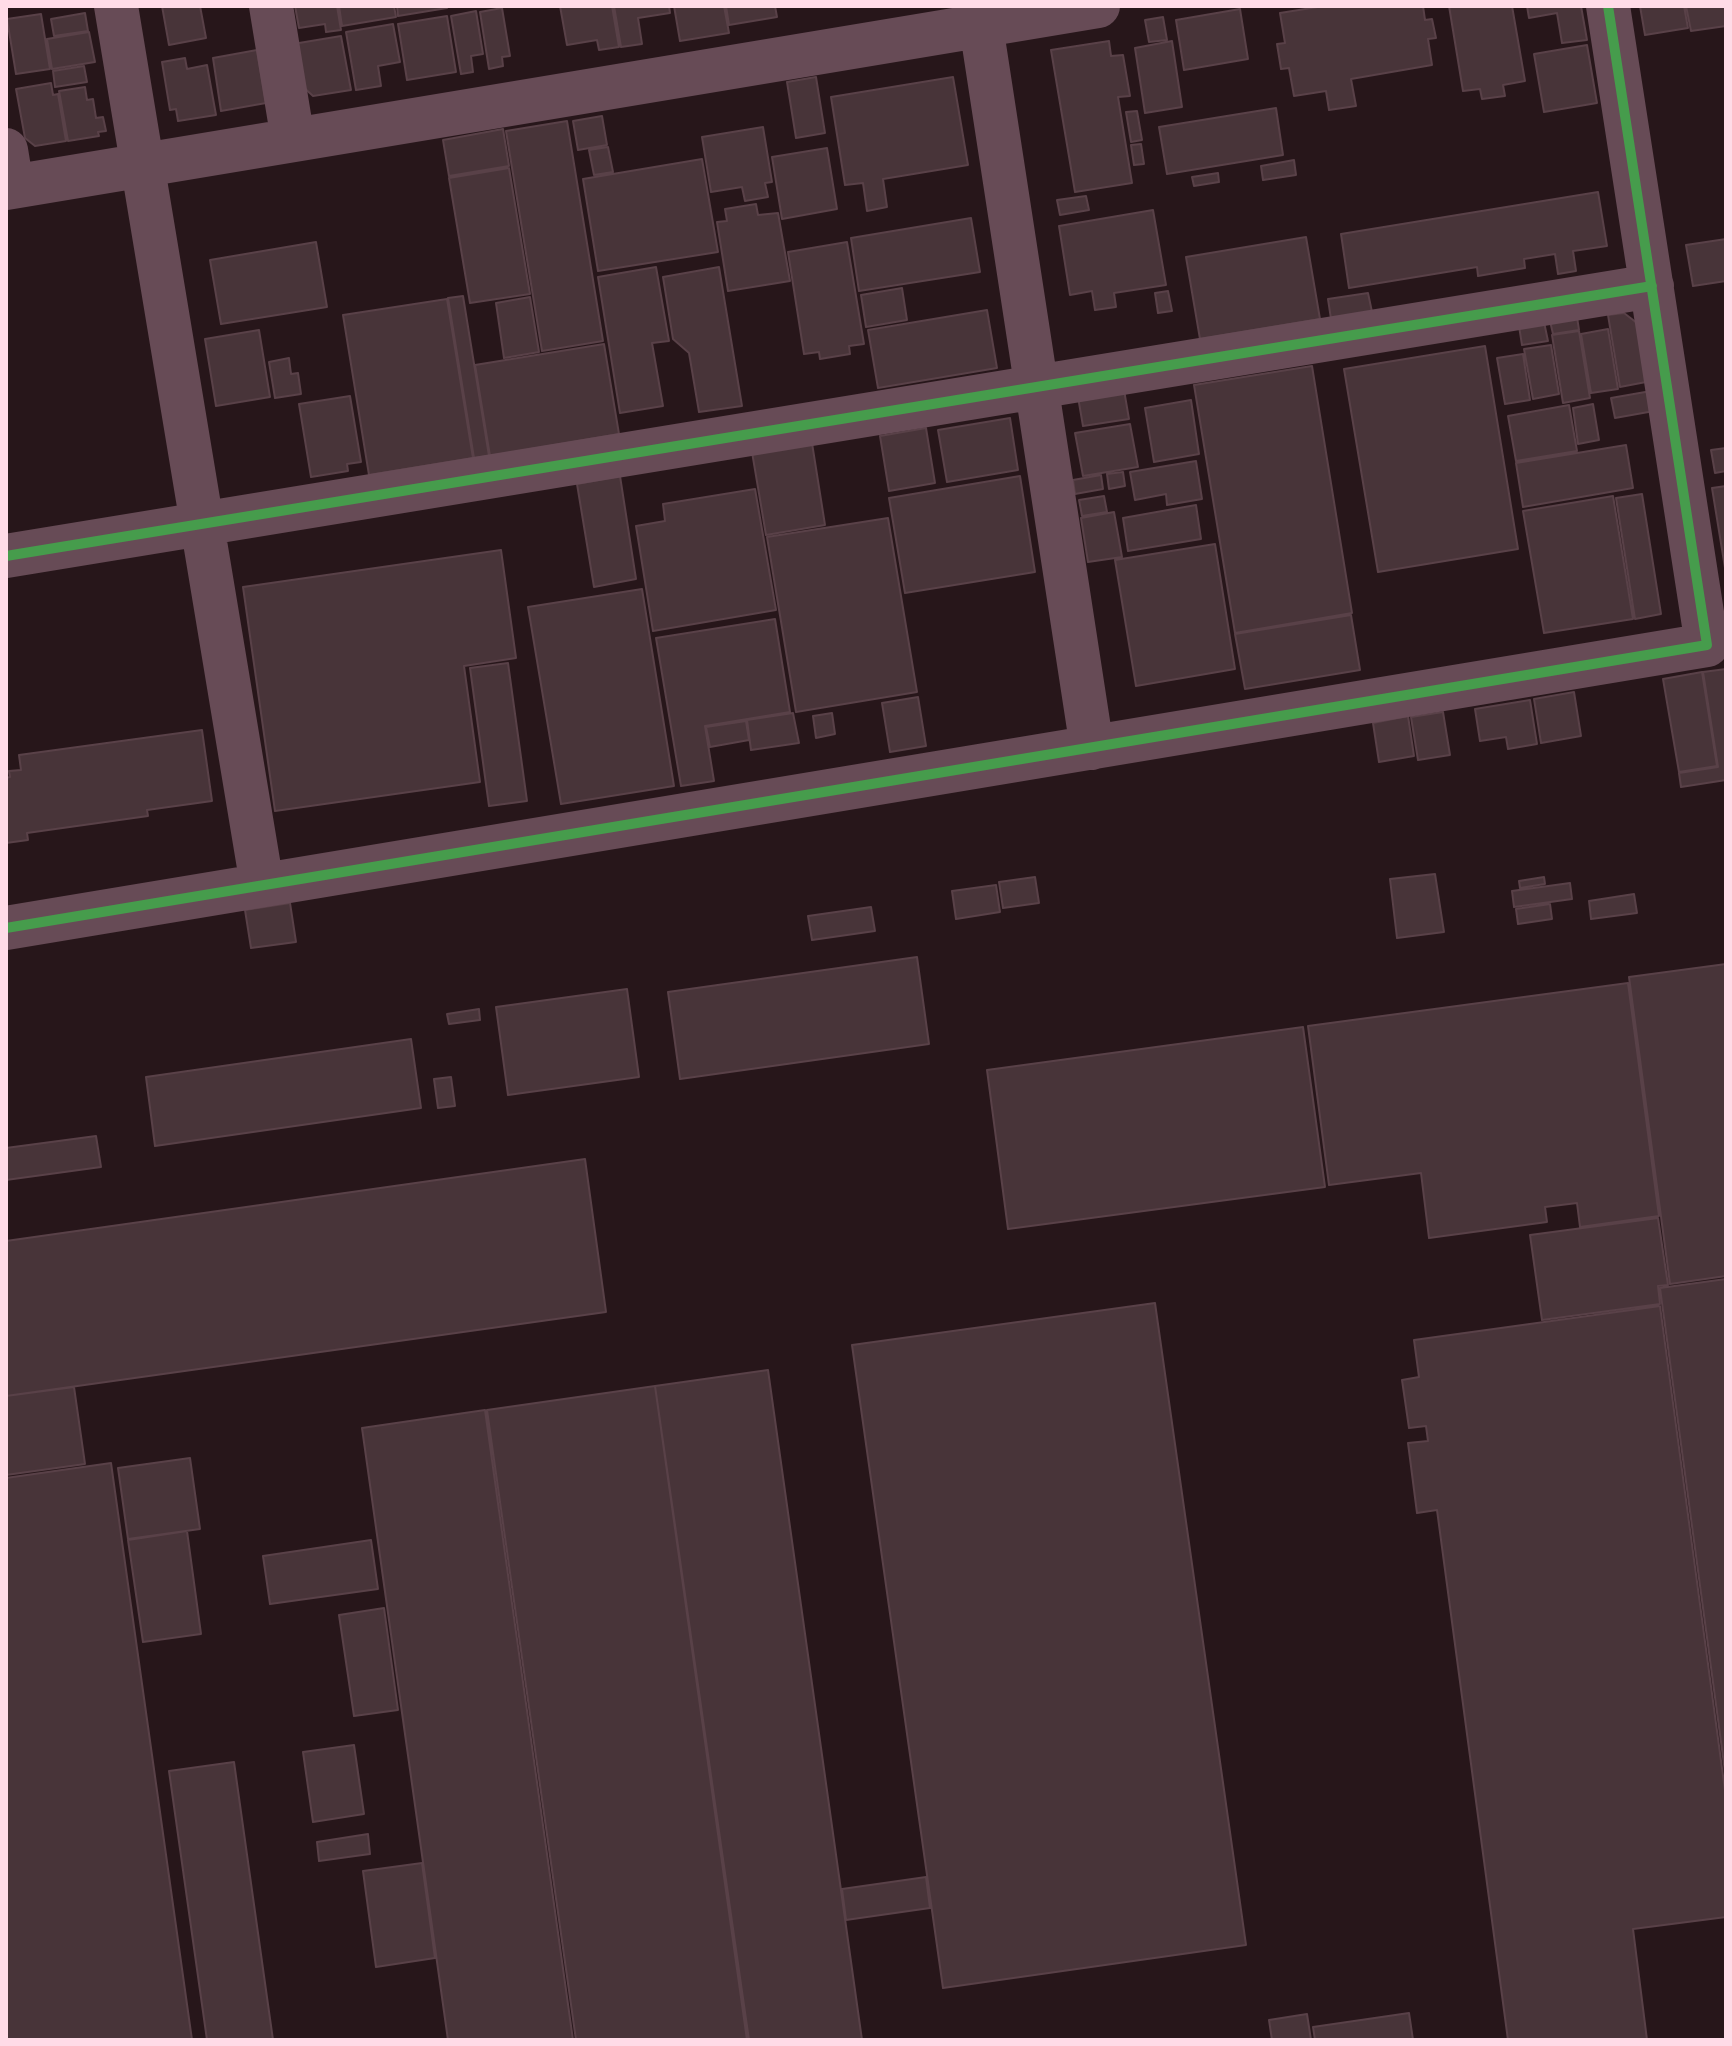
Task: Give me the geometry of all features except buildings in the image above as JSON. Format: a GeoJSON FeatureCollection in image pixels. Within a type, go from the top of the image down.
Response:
{"type":"FeatureCollection","features":[{"type":"Feature","properties":{"kind":"street"},"geometry":{"type":"LineString","coordinates":[[116,6],[262,885]]}},
{"type":"Feature","properties":{"kind":"street"},"geometry":{"type":"LineString","coordinates":[[271,6],[293,140]]}},
{"type":"Feature","properties":{"kind":"street"},"geometry":{"type":"LineString","coordinates":[[8,175],[143,165],[979,16],[1098,6]]}},
{"type":"Feature","properties":{"kind":"street"},"geometry":{"type":"LineString","coordinates":[[6,928],[1707,645],[1608,6]]}},
{"type":"Feature","properties":{"kind":"street"},"geometry":{"type":"LineString","coordinates":[[979,16],[1092,748]]}},
{"type":"Feature","properties":{"kind":"street"},"geometry":{"type":"LineString","coordinates":[[6,556],[1652,286]]}},
{"type":"Feature","properties":{"kind":"cycle path"},"geometry":{"type":"LineString","coordinates":[[6,928],[1707,645],[1608,6]]}},
{"type":"Feature","properties":{"kind":"cycle path"},"geometry":{"type":"LineString","coordinates":[[6,556],[1652,286]]}}]}
